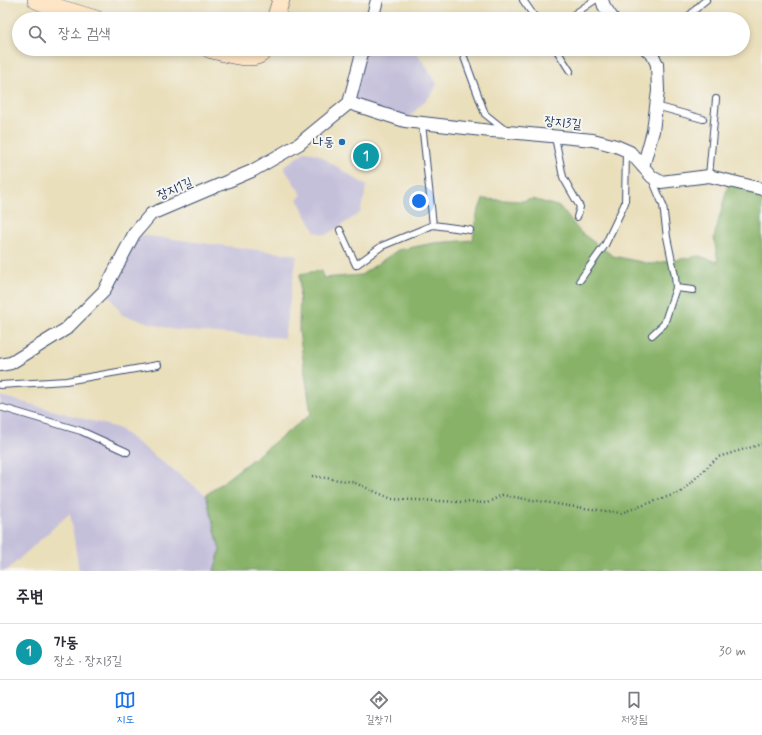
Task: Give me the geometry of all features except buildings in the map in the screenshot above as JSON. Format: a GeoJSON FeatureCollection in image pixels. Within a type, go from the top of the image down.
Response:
{"type":"FeatureCollection","features":[{"type":"Feature","properties":{"kind":"street"},"geometry":{"type":"LineString","coordinates":[[36,0],[73,12]]}},
{"type":"Feature","properties":{"kind":"street"},"geometry":{"type":"LineString","coordinates":[[277,12],[281,0]]}},
{"type":"Feature","properties":{"kind":"street"},"geometry":{"type":"LineString","coordinates":[[374,12],[377,0]]}},
{"type":"Feature","properties":{"kind":"street"},"geometry":{"type":"LineString","coordinates":[[602,0],[608,12]]}},
{"type":"Feature","properties":{"kind":"street"},"geometry":{"type":"LineString","coordinates":[[240,56],[259,56]]}},
{"type":"Feature","properties":{"kind":"street"},"geometry":{"type":"LineString","coordinates":[[349,103],[361,56]]}},
{"type":"Feature","properties":{"kind":"street"},"geometry":{"type":"LineString","coordinates":[[643,168],[653,132],[658,91],[657,64],[653,56]]}},
{"type":"Feature","properties":{"kind":"street","name":"장지3길"},"geometry":{"type":"LineString","coordinates":[[349,103],[405,121],[491,131],[594,140],[616,146],[630,152],[652,177]]}},
{"type":"Feature","properties":{"kind":"street","name":"장지1길"},"geometry":{"type":"LineString","coordinates":[[0,364],[11,363],[66,329],[104,291],[134,234],[151,214],[252,171],[299,144],[349,103]]}},
{"type":"Feature","properties":{"kind":"street"},"geometry":{"type":"LineString","coordinates":[[652,177],[661,182],[709,176],[762,189]]}},
{"type":"Feature","properties":{"kind":"lane"},"geometry":{"type":"LineString","coordinates":[[523,0],[531,12]]}},
{"type":"Feature","properties":{"kind":"lane"},"geometry":{"type":"LineString","coordinates":[[578,12],[595,0]]}},
{"type":"Feature","properties":{"kind":"lane"},"geometry":{"type":"LineString","coordinates":[[693,12],[706,0]]}},
{"type":"Feature","properties":{"kind":"lane"},"geometry":{"type":"LineString","coordinates":[[560,56],[570,71]]}},
{"type":"Feature","properties":{"kind":"lane"},"geometry":{"type":"LineString","coordinates":[[464,57],[485,114],[508,132]]}},
{"type":"Feature","properties":{"kind":"lane"},"geometry":{"type":"LineString","coordinates":[[709,176],[716,99]]}},
{"type":"Feature","properties":{"kind":"lane"},"geometry":{"type":"LineString","coordinates":[[656,106],[703,119]]}},
{"type":"Feature","properties":{"kind":"lane"},"geometry":{"type":"LineString","coordinates":[[422,123],[433,225]]}},
{"type":"Feature","properties":{"kind":"lane"},"geometry":{"type":"LineString","coordinates":[[555,136],[563,177],[580,207],[577,217]]}},
{"type":"Feature","properties":{"kind":"lane"},"geometry":{"type":"LineString","coordinates":[[580,280],[605,245],[625,203],[626,151]]}},
{"type":"Feature","properties":{"kind":"lane"},"geometry":{"type":"LineString","coordinates":[[652,177],[664,204],[667,237],[676,288],[664,324],[652,335]]}},
{"type":"Feature","properties":{"kind":"lane"},"geometry":{"type":"LineString","coordinates":[[340,230],[356,265],[382,246],[433,225],[470,230]]}},
{"type":"Feature","properties":{"kind":"lane"},"geometry":{"type":"LineString","coordinates":[[676,288],[693,290]]}},
{"type":"Feature","properties":{"kind":"lane"},"geometry":{"type":"LineString","coordinates":[[0,385],[66,381],[158,365]]}},
{"type":"Feature","properties":{"kind":"lane"},"geometry":{"type":"LineString","coordinates":[[0,407],[81,431],[127,452]]}},
{"type":"Feature","properties":{"kind":"path"},"geometry":{"type":"LineString","coordinates":[[312,476],[353,482],[392,499],[487,503],[502,495],[569,506],[621,512],[681,492],[718,457],[762,444]]}},
{"type":"Feature","properties":{"kind":"shaded area"},"geometry":{"type":"Polygon","coordinates":[[[361,56],[419,56],[437,84],[432,94],[405,121],[349,103],[361,56]]]}},
{"type":"Feature","properties":{"kind":"shaded area"},"geometry":{"type":"Polygon","coordinates":[[[306,151],[317,154],[367,186],[360,213],[326,235],[315,232],[297,199],[302,195],[283,167],[306,151]]]}},
{"type":"Feature","properties":{"kind":"shaded area"},"geometry":{"type":"Polygon","coordinates":[[[134,234],[297,255],[284,338],[174,330],[122,315],[104,291],[134,234]]]}},
{"type":"Feature","properties":{"kind":"shaded area"},"geometry":{"type":"Polygon","coordinates":[[[0,396],[118,428],[206,495],[220,550],[214,571],[79,571],[70,513],[6,571],[0,571],[0,396]]]}},
{"type":"Feature","properties":{"kind":"green space"},"geometry":{"type":"Polygon","coordinates":[[[729,181],[762,190],[762,571],[214,571],[220,550],[206,495],[311,414],[299,331],[300,274],[322,270],[323,278],[361,275],[398,250],[434,243],[473,240],[476,217],[483,199],[523,201],[533,199],[560,207],[580,232],[613,256],[651,264],[699,256],[718,262],[714,238],[729,181]]]}},
{"type":"Feature","properties":{"kind":"place","name":"나동"},"geometry":{"type":"Point","coordinates":[342,142]}},
{"type":"Feature","properties":{"kind":"place","name":"가동"},"geometry":{"type":"Point","coordinates":[366,156]}}]}
